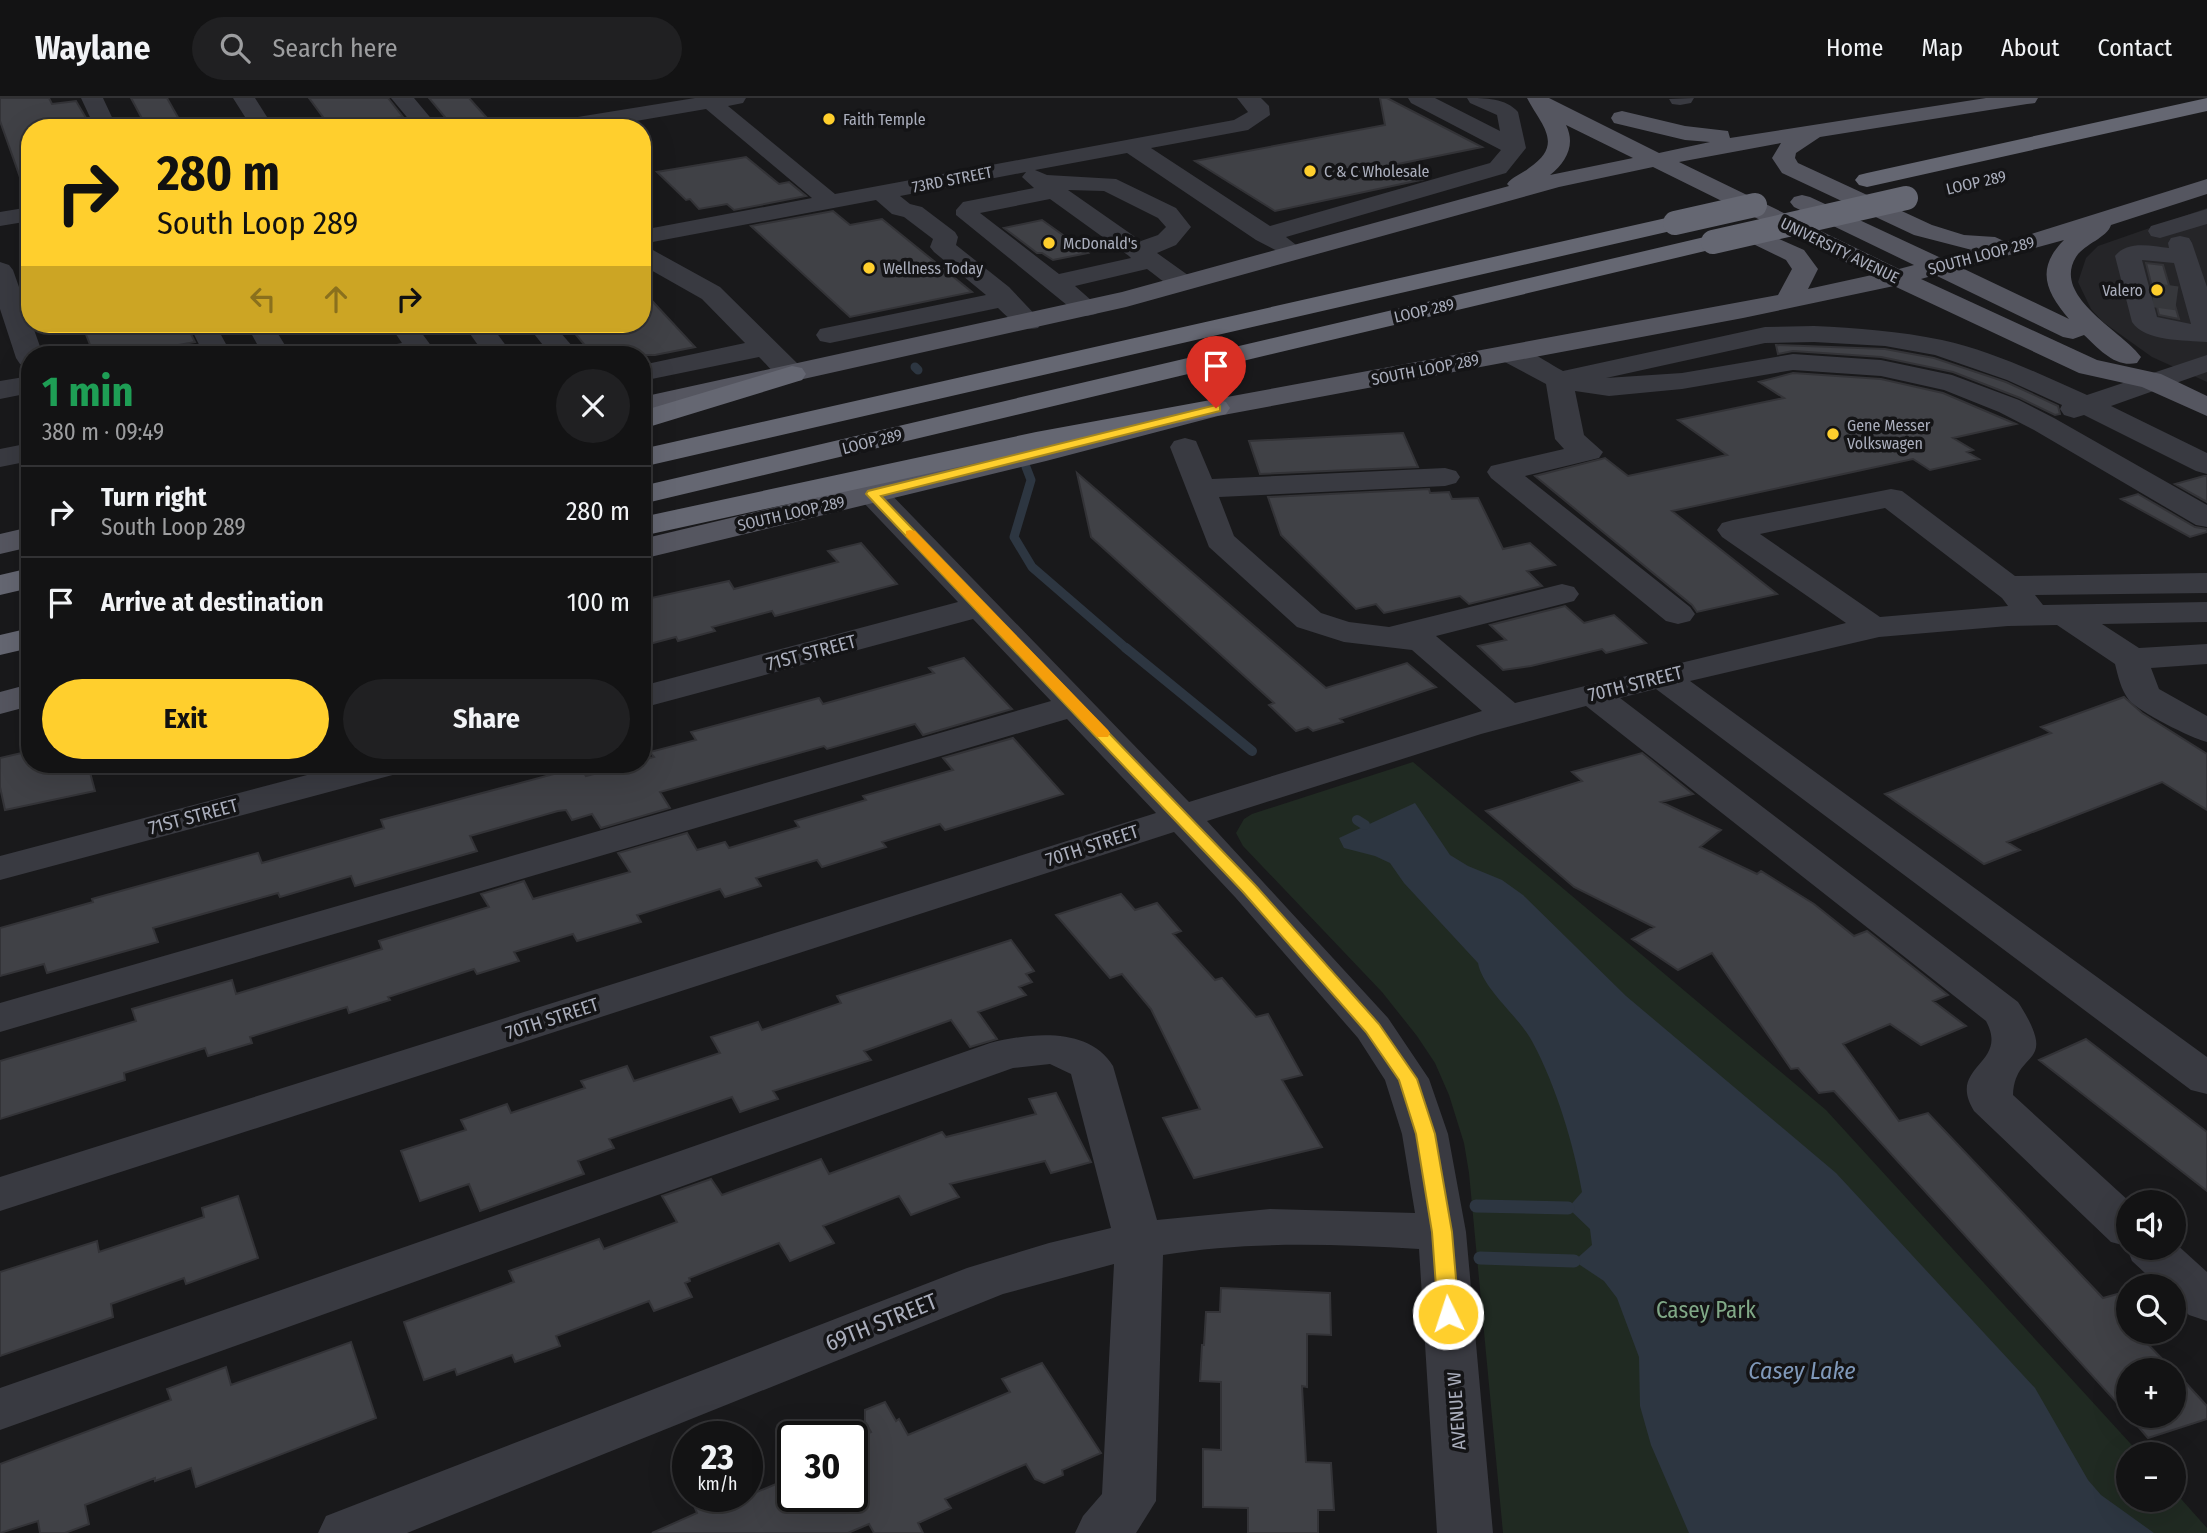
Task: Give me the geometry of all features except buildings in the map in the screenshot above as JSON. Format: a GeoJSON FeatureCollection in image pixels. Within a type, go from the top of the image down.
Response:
{"type":"FeatureCollection","features":[{"type":"Feature","properties":{"kind":"highway","name":"LOOP 289"},"geometry":{"type":"LineString","coordinates":[[651,456],[1676,210],[1867,180],[2207,104]]}},
{"type":"Feature","properties":{"kind":"highway","name":"LOOP 289"},"geometry":{"type":"LineString","coordinates":[[651,493],[1933,192]]}},
{"type":"Feature","properties":{"kind":"highway"},"geometry":{"type":"LineString","coordinates":[[651,417],[792,374]]}},
{"type":"Feature","properties":{"kind":"highway"},"geometry":{"type":"LineString","coordinates":[[651,525],[1036,441],[1216,408]]}},
{"type":"Feature","properties":{"kind":"highway"},"geometry":{"type":"LineString","coordinates":[[0,585],[21,580]]}},
{"type":"Feature","properties":{"kind":"highway"},"geometry":{"type":"LineString","coordinates":[[0,604],[21,599]]}},
{"type":"Feature","properties":{"kind":"highway"},"geometry":{"type":"LineString","coordinates":[[0,646],[21,642]]}},
{"type":"Feature","properties":{"kind":"main road"},"geometry":{"type":"LineString","coordinates":[[651,404],[1087,308],[1479,204],[1555,181],[1651,172],[1695,151],[2027,98]]}},
{"type":"Feature","properties":{"kind":"main road"},"geometry":{"type":"LineString","coordinates":[[1479,204],[1544,171],[1555,159],[1560,147],[1559,133],[1555,120],[1540,101]]}},
{"type":"Feature","properties":{"kind":"main road","name":"UNIVERSITY AVENUE"},"geometry":{"type":"LineString","coordinates":[[1540,101],[1651,172],[1896,277],[2089,367],[2151,380],[2204,403]]}},
{"type":"Feature","properties":{"kind":"main road"},"geometry":{"type":"LineString","coordinates":[[1588,103],[1731,169]]}},
{"type":"Feature","properties":{"kind":"main road"},"geometry":{"type":"LineString","coordinates":[[1622,118],[1654,127],[1705,135],[1816,130]]}},
{"type":"Feature","properties":{"kind":"main road"},"geometry":{"type":"LineString","coordinates":[[1816,130],[1786,150],[1783,158],[1790,168],[1944,237],[1984,246],[2024,245]]}},
{"type":"Feature","properties":{"kind":"main road","name":"UNIVERSITY AVENUE"},"geometry":{"type":"LineString","coordinates":[[1768,186],[2127,358],[2151,380]]}},
{"type":"Feature","properties":{"kind":"main road","name":"SOUTH LOOP 289"},"geometry":{"type":"LineString","coordinates":[[651,547],[1216,408],[1788,301],[1896,277],[2024,245],[2206,187]]}},
{"type":"Feature","properties":{"kind":"main road"},"geometry":{"type":"LineString","coordinates":[[1676,210],[1795,255],[1805,269],[1788,301],[1893,298],[1916,300],[1994,324]]}},
{"type":"Feature","properties":{"kind":"main road"},"geometry":{"type":"LineString","coordinates":[[2117,215],[2081,238],[2065,254],[2058,270],[2063,290],[2077,311],[2096,332],[2127,358]]}},
{"type":"Feature","properties":{"kind":"main road"},"geometry":{"type":"LineString","coordinates":[[0,544],[21,539]]}},
{"type":"Feature","properties":{"kind":"main road"},"geometry":{"type":"LineString","coordinates":[[0,702],[21,697]]}},
{"type":"Feature","properties":{"kind":"street"},"geometry":{"type":"LineString","coordinates":[[92,98],[102,119]]}},
{"type":"Feature","properties":{"kind":"street"},"geometry":{"type":"LineString","coordinates":[[244,98],[257,119]]}},
{"type":"Feature","properties":{"kind":"street"},"geometry":{"type":"LineString","coordinates":[[402,98],[420,119]]}},
{"type":"Feature","properties":{"kind":"street"},"geometry":{"type":"LineString","coordinates":[[576,119],[735,98]]}},
{"type":"Feature","properties":{"kind":"street"},"geometry":{"type":"LineString","coordinates":[[1419,98],[1516,148]]}},
{"type":"Feature","properties":{"kind":"street"},"geometry":{"type":"LineString","coordinates":[[1478,98],[1507,112],[1516,148]]}},
{"type":"Feature","properties":{"kind":"street"},"geometry":{"type":"LineString","coordinates":[[709,100],[831,202]]}},
{"type":"Feature","properties":{"kind":"street","name":"73RD STREET"},"geometry":{"type":"LineString","coordinates":[[651,245],[880,192],[1240,125],[1253,106]]}},
{"type":"Feature","properties":{"kind":"street"},"geometry":{"type":"LineString","coordinates":[[1132,146],[1294,253]]}},
{"type":"Feature","properties":{"kind":"street"},"geometry":{"type":"LineString","coordinates":[[1265,235],[1498,167],[1516,148]]}},
{"type":"Feature","properties":{"kind":"street"},"geometry":{"type":"LineString","coordinates":[[1018,167],[1183,283]]}},
{"type":"Feature","properties":{"kind":"street"},"geometry":{"type":"LineString","coordinates":[[1108,184],[1167,213],[1179,227],[1167,240],[1144,256],[1052,280],[1051,268],[993,222],[999,213],[1012,207],[1065,199],[1108,184]]}},
{"type":"Feature","properties":{"kind":"street"},"geometry":{"type":"LineString","coordinates":[[880,192],[901,209],[913,212],[946,237],[943,247],[1000,293],[1003,299],[1029,322]]}},
{"type":"Feature","properties":{"kind":"street"},"geometry":{"type":"LineString","coordinates":[[1409,194],[1442,213]]}},
{"type":"Feature","properties":{"kind":"street"},"geometry":{"type":"LineString","coordinates":[[1065,199],[972,207],[968,210],[968,215],[1087,308]]}},
{"type":"Feature","properties":{"kind":"street"},"geometry":{"type":"LineString","coordinates":[[706,247],[901,209]]}},
{"type":"Feature","properties":{"kind":"street"},"geometry":{"type":"LineString","coordinates":[[0,219],[21,216]]}},
{"type":"Feature","properties":{"kind":"street"},"geometry":{"type":"LineString","coordinates":[[2169,284],[2160,231],[2207,216]]}},
{"type":"Feature","properties":{"kind":"street"},"geometry":{"type":"LineString","coordinates":[[651,249],[710,293],[792,374]]}},
{"type":"Feature","properties":{"kind":"street"},"geometry":{"type":"LineString","coordinates":[[0,270],[9,325],[22,346]]}},
{"type":"Feature","properties":{"kind":"street"},"geometry":{"type":"LineString","coordinates":[[830,335],[1003,299]]}},
{"type":"Feature","properties":{"kind":"street"},"geometry":{"type":"LineString","coordinates":[[546,333],[558,346]]}},
{"type":"Feature","properties":{"kind":"street"},"geometry":{"type":"LineString","coordinates":[[1559,380],[1765,335],[1885,338],[1941,348],[2017,374],[2088,405],[2207,465]]}},
{"type":"Feature","properties":{"kind":"street"},"geometry":{"type":"LineString","coordinates":[[651,371],[765,347]]}},
{"type":"Feature","properties":{"kind":"street"},"geometry":{"type":"LineString","coordinates":[[1511,354],[1559,380],[1609,387],[1682,381],[1793,362],[1881,368],[1952,383],[2032,418],[2207,518]]}},
{"type":"Feature","properties":{"kind":"street"},"geometry":{"type":"LineString","coordinates":[[2032,418],[2088,405],[2151,380],[2207,363]]}},
{"type":"Feature","properties":{"kind":"street"},"geometry":{"type":"LineString","coordinates":[[1559,380],[1570,439],[1588,452],[1502,472],[1678,614]]}},
{"type":"Feature","properties":{"kind":"street"},"geometry":{"type":"LineString","coordinates":[[0,390],[21,386]]}},
{"type":"Feature","properties":{"kind":"street"},"geometry":{"type":"LineString","coordinates":[[1185,447],[1220,540],[1309,620],[1344,632],[1422,641],[1508,715]]}},
{"type":"Feature","properties":{"kind":"street"},"geometry":{"type":"LineString","coordinates":[[0,458],[21,454]]}},
{"type":"Feature","properties":{"kind":"street"},"geometry":{"type":"LineString","coordinates":[[1201,489],[1445,477]]}},
{"type":"Feature","properties":{"kind":"street"},"geometry":{"type":"LineString","coordinates":[[2174,498],[2207,491]]}},
{"type":"Feature","properties":{"kind":"street","name":"AVENUE W"},"geometry":{"type":"LineString","coordinates":[[873,494],[1181,817],[1373,1028],[1408,1079],[1425,1134],[1442,1232],[1465,1533]]}},
{"type":"Feature","properties":{"kind":"street"},"geometry":{"type":"LineString","coordinates":[[1873,628],[1733,530],[1891,498],[2049,615],[2132,659],[2207,654]]}},
{"type":"Feature","properties":{"kind":"street"},"geometry":{"type":"LineString","coordinates":[[2007,586],[2207,583]]}},
{"type":"Feature","properties":{"kind":"street"},"geometry":{"type":"LineString","coordinates":[[1390,638],[1562,594]]}},
{"type":"Feature","properties":{"kind":"street","name":"71ST STREET"},"geometry":{"type":"LineString","coordinates":[[651,695],[979,607]]}},
{"type":"Feature","properties":{"kind":"street","name":"70TH STREET"},"geometry":{"type":"LineString","coordinates":[[0,1194],[1508,715],[1873,628],[1934,620],[2207,612]]}},
{"type":"Feature","properties":{"kind":"street"},"geometry":{"type":"LineString","coordinates":[[2132,659],[2135,675],[2144,695],[2207,731]]}},
{"type":"Feature","properties":{"kind":"street"},"geometry":{"type":"LineString","coordinates":[[1662,677],[2207,1079]]}},
{"type":"Feature","properties":{"kind":"street"},"geometry":{"type":"LineString","coordinates":[[1592,694],[2003,1012],[2015,1034],[2015,1049],[1991,1079],[1990,1100],[2116,1217]]}},
{"type":"Feature","properties":{"kind":"street"},"geometry":{"type":"LineString","coordinates":[[0,1018],[1076,705]]}},
{"type":"Feature","properties":{"kind":"street","name":"71ST STREET"},"geometry":{"type":"LineString","coordinates":[[0,868],[357,773]]}},
{"type":"Feature","properties":{"kind":"street"},"geometry":{"type":"LineString","coordinates":[[0,1409],[1006,1054],[1042,1048],[1071,1052],[1091,1066],[1139,1241],[1129,1501],[1103,1533]]}},
{"type":"Feature","properties":{"kind":"street","name":"69TH STREET"},"geometry":{"type":"LineString","coordinates":[[346,1533],[985,1281],[1042,1262],[1139,1241],[1243,1228],[1311,1226],[1442,1232]]}},
{"type":"Feature","properties":{"kind":"street"},"geometry":{"type":"LineString","coordinates":[[2162,1260],[2207,1302]]}},
{"type":"Feature","properties":{"kind":"shaded area"},"geometry":{"type":"Polygon","coordinates":[[[2207,208],[2207,382],[2152,357],[2103,322],[2091,309],[2078,282],[2086,258],[2098,246],[2207,208]]]}},
{"type":"Feature","properties":{"kind":"green space","name":"Casey Park"},"geometry":{"type":"Polygon","coordinates":[[[1413,762],[1826,1110],[2129,1442],[2116,1442],[2116,1512],[2186,1512],[2186,1504],[2207,1528],[2207,1533],[1503,1533],[1469,1173],[1464,1143],[1449,1095],[1435,1063],[1382,992],[1243,846],[1236,833],[1244,819],[1252,814],[1413,762]]]}},
{"type":"Feature","properties":{"kind":"water","name":"Casey Lake"},"geometry":{"type":"Polygon","coordinates":[[[1415,803],[1450,855],[1468,866],[1502,880],[1523,895],[1626,996],[1836,1173],[2035,1388],[2088,1480],[2101,1495],[2116,1506],[2116,1512],[2125,1512],[2154,1533],[1689,1533],[1651,1445],[1640,1406],[1639,1357],[1617,1298],[1604,1281],[1574,1261],[1592,1245],[1590,1229],[1568,1208],[1582,1192],[1579,1174],[1557,1097],[1533,1043],[1487,983],[1478,963],[1404,883],[1390,863],[1344,848],[1339,838],[1415,803]]]}},
{"type":"Feature","properties":{"kind":"waterway"},"geometry":{"type":"LineString","coordinates":[[915,367],[918,370]]}},
{"type":"Feature","properties":{"kind":"waterway"},"geometry":{"type":"LineString","coordinates":[[1026,467],[1031,480],[1014,537],[1032,567],[1128,650]]}},
{"type":"Feature","properties":{"kind":"waterway"},"geometry":{"type":"LineString","coordinates":[[1126,648],[1252,751]]}},
{"type":"Feature","properties":{"kind":"waterway"},"geometry":{"type":"LineString","coordinates":[[1357,820],[1365,825]]}},
{"type":"Feature","properties":{"kind":"waterway"},"geometry":{"type":"LineString","coordinates":[[1476,1206],[1568,1208]]}},
{"type":"Feature","properties":{"kind":"waterway"},"geometry":{"type":"LineString","coordinates":[[1480,1258],[1574,1261]]}},
{"type":"Feature","properties":{"kind":"tunnel"},"geometry":{"type":"LineString","coordinates":[[2153,295],[2182,299]]}},
{"type":"Feature","properties":{"kind":"slow traffic"},"geometry":{"type":"LineString","coordinates":[[910,534],[1103,733]]}},
{"type":"Feature","properties":{"kind":"place","name":"Faith Temple"},"geometry":{"type":"Point","coordinates":[829,119]}},
{"type":"Feature","properties":{"kind":"place","name":"C & C Wholesale"},"geometry":{"type":"Point","coordinates":[1310,171]}},
{"type":"Feature","properties":{"kind":"place","name":"McDonald's"},"geometry":{"type":"Point","coordinates":[1049,243]}},
{"type":"Feature","properties":{"kind":"place","name":"Wellness Today"},"geometry":{"type":"Point","coordinates":[869,268]}},
{"type":"Feature","properties":{"kind":"place","name":"Valero"},"geometry":{"type":"Point","coordinates":[2157,290]}},
{"type":"Feature","properties":{"kind":"place","name":"Gene Messer Volkswagen"},"geometry":{"type":"Point","coordinates":[1833,434]}},
{"type":"Feature","properties":{"kind":"route"},"geometry":{"type":"LineString","coordinates":[[1216,408],[873,494],[1249,888],[1373,1028],[1408,1079],[1419,1109],[1442,1232],[1448,1314]]}}]}
